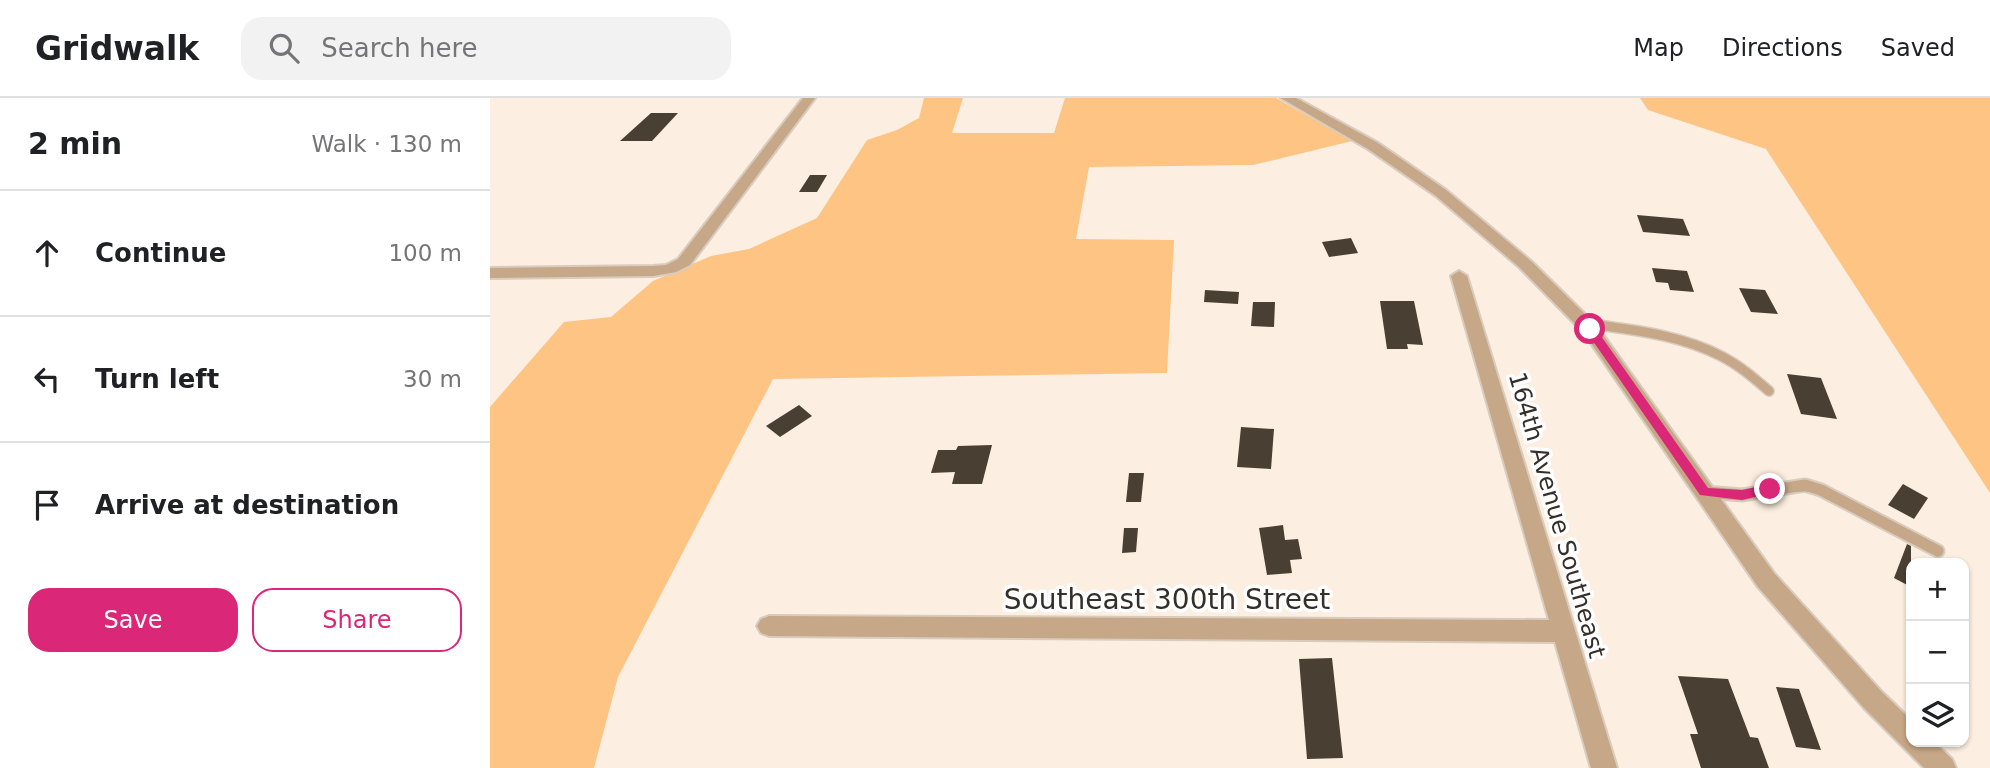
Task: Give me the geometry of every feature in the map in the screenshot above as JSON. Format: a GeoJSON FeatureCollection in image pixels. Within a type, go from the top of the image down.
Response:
{"type":"FeatureCollection","features":[{"type":"Feature","properties":{"kind":"street"},"geometry":{"type":"LineString","coordinates":[[490,273],[653,271],[670,269],[684,262],[809,98]]}},
{"type":"Feature","properties":{"kind":"street"},"geometry":{"type":"LineString","coordinates":[[1287,98],[1373,146],[1441,193],[1525,264],[1584,323],[1766,580],[1873,700],[1906,732]]}},
{"type":"Feature","properties":{"kind":"street","name":"164th Avenue Southeast"},"geometry":{"type":"LineString","coordinates":[[1459,276],[1604,768]]}},
{"type":"Feature","properties":{"kind":"street","name":"Southeast 300th Street"},"geometry":{"type":"LineString","coordinates":[[769,626],[1564,631]]}},
{"type":"Feature","properties":{"kind":"street"},"geometry":{"type":"LineString","coordinates":[[1921,747],[1943,768]]}},
{"type":"Feature","properties":{"kind":"lane"},"geometry":{"type":"LineString","coordinates":[[1584,323],[1677,339],[1705,348],[1739,366],[1769,391]]}},
{"type":"Feature","properties":{"kind":"lane"},"geometry":{"type":"LineString","coordinates":[[1705,492],[1742,495],[1805,485],[1821,490],[1938,551]]}},
{"type":"Feature","properties":{"kind":"shaded area"},"geometry":{"type":"Polygon","coordinates":[[[924,98],[963,98],[952,133],[1054,133],[1065,98],[1276,98],[1352,141],[1253,165],[1089,167],[1076,239],[1174,240],[1167,373],[773,379],[618,677],[594,768],[490,768],[490,407],[564,322],[611,317],[653,281],[711,256],[749,249],[817,218],[867,140],[897,130],[919,118],[924,98]]]}},
{"type":"Feature","properties":{"kind":"shaded area"},"geometry":{"type":"Polygon","coordinates":[[[1640,98],[1990,98],[1990,493],[1766,149],[1648,110],[1640,98]]]}},
{"type":"Feature","properties":{"kind":"building"},"geometry":{"type":"Polygon","coordinates":[[[651,113],[678,113],[652,141],[620,141],[651,113]]]}},
{"type":"Feature","properties":{"kind":"building"},"geometry":{"type":"Polygon","coordinates":[[[810,175],[827,175],[817,192],[799,192],[810,175]]]}},
{"type":"Feature","properties":{"kind":"building"},"geometry":{"type":"Polygon","coordinates":[[[1637,215],[1683,219],[1690,236],[1643,232],[1637,215]]]}},
{"type":"Feature","properties":{"kind":"building"},"geometry":{"type":"Polygon","coordinates":[[[1351,238],[1358,253],[1329,257],[1322,242],[1351,238]]]}},
{"type":"Feature","properties":{"kind":"building"},"geometry":{"type":"Polygon","coordinates":[[[1652,268],[1687,271],[1694,292],[1670,290],[1668,283],[1656,282],[1652,268]]]}},
{"type":"Feature","properties":{"kind":"building"},"geometry":{"type":"Polygon","coordinates":[[[1739,288],[1765,290],[1778,314],[1751,312],[1739,288]]]}},
{"type":"Feature","properties":{"kind":"building"},"geometry":{"type":"Polygon","coordinates":[[[1205,290],[1239,292],[1238,304],[1204,302],[1205,290]]]}},
{"type":"Feature","properties":{"kind":"building"},"geometry":{"type":"Polygon","coordinates":[[[1380,301],[1414,301],[1423,345],[1407,344],[1408,349],[1387,349],[1380,301]]]}},
{"type":"Feature","properties":{"kind":"building"},"geometry":{"type":"Polygon","coordinates":[[[1253,302],[1275,302],[1274,327],[1251,326],[1253,302]]]}},
{"type":"Feature","properties":{"kind":"building"},"geometry":{"type":"Polygon","coordinates":[[[1787,374],[1821,378],[1837,419],[1801,414],[1787,374]]]}},
{"type":"Feature","properties":{"kind":"building"},"geometry":{"type":"Polygon","coordinates":[[[799,405],[812,416],[780,437],[766,426],[799,405]]]}},
{"type":"Feature","properties":{"kind":"building"},"geometry":{"type":"Polygon","coordinates":[[[1241,427],[1274,429],[1271,469],[1237,467],[1241,427]]]}},
{"type":"Feature","properties":{"kind":"building"},"geometry":{"type":"Polygon","coordinates":[[[992,445],[982,484],[952,484],[955,472],[931,473],[938,450],[956,450],[958,446],[992,445]]]}},
{"type":"Feature","properties":{"kind":"building"},"geometry":{"type":"Polygon","coordinates":[[[1129,473],[1144,473],[1141,502],[1126,502],[1129,473]]]}},
{"type":"Feature","properties":{"kind":"building"},"geometry":{"type":"Polygon","coordinates":[[[1903,484],[1928,498],[1914,519],[1888,505],[1903,484]]]}},
{"type":"Feature","properties":{"kind":"building"},"geometry":{"type":"Polygon","coordinates":[[[1283,525],[1285,540],[1298,539],[1302,559],[1290,560],[1292,573],[1267,575],[1259,528],[1283,525]]]}},
{"type":"Feature","properties":{"kind":"building"},"geometry":{"type":"Polygon","coordinates":[[[1124,528],[1138,528],[1136,552],[1122,553],[1124,528]]]}},
{"type":"Feature","properties":{"kind":"building"},"geometry":{"type":"Polygon","coordinates":[[[1907,544],[1911,546],[1911,558],[1906,558],[1906,584],[1894,578],[1907,544]]]}},
{"type":"Feature","properties":{"kind":"building"},"geometry":{"type":"Polygon","coordinates":[[[1332,658],[1343,758],[1307,759],[1299,659],[1332,658]]]}},
{"type":"Feature","properties":{"kind":"building"},"geometry":{"type":"Polygon","coordinates":[[[1678,676],[1728,679],[1750,737],[1758,738],[1769,768],[1701,768],[1690,734],[1698,734],[1678,676]]]}},
{"type":"Feature","properties":{"kind":"building"},"geometry":{"type":"Polygon","coordinates":[[[1776,687],[1799,689],[1821,750],[1796,747],[1776,687]]]}},
{"type":"Feature","properties":{"kind":"route"},"geometry":{"type":"LineString","coordinates":[[1590,329],[1705,492],[1742,495],[1770,489]]}}]}
